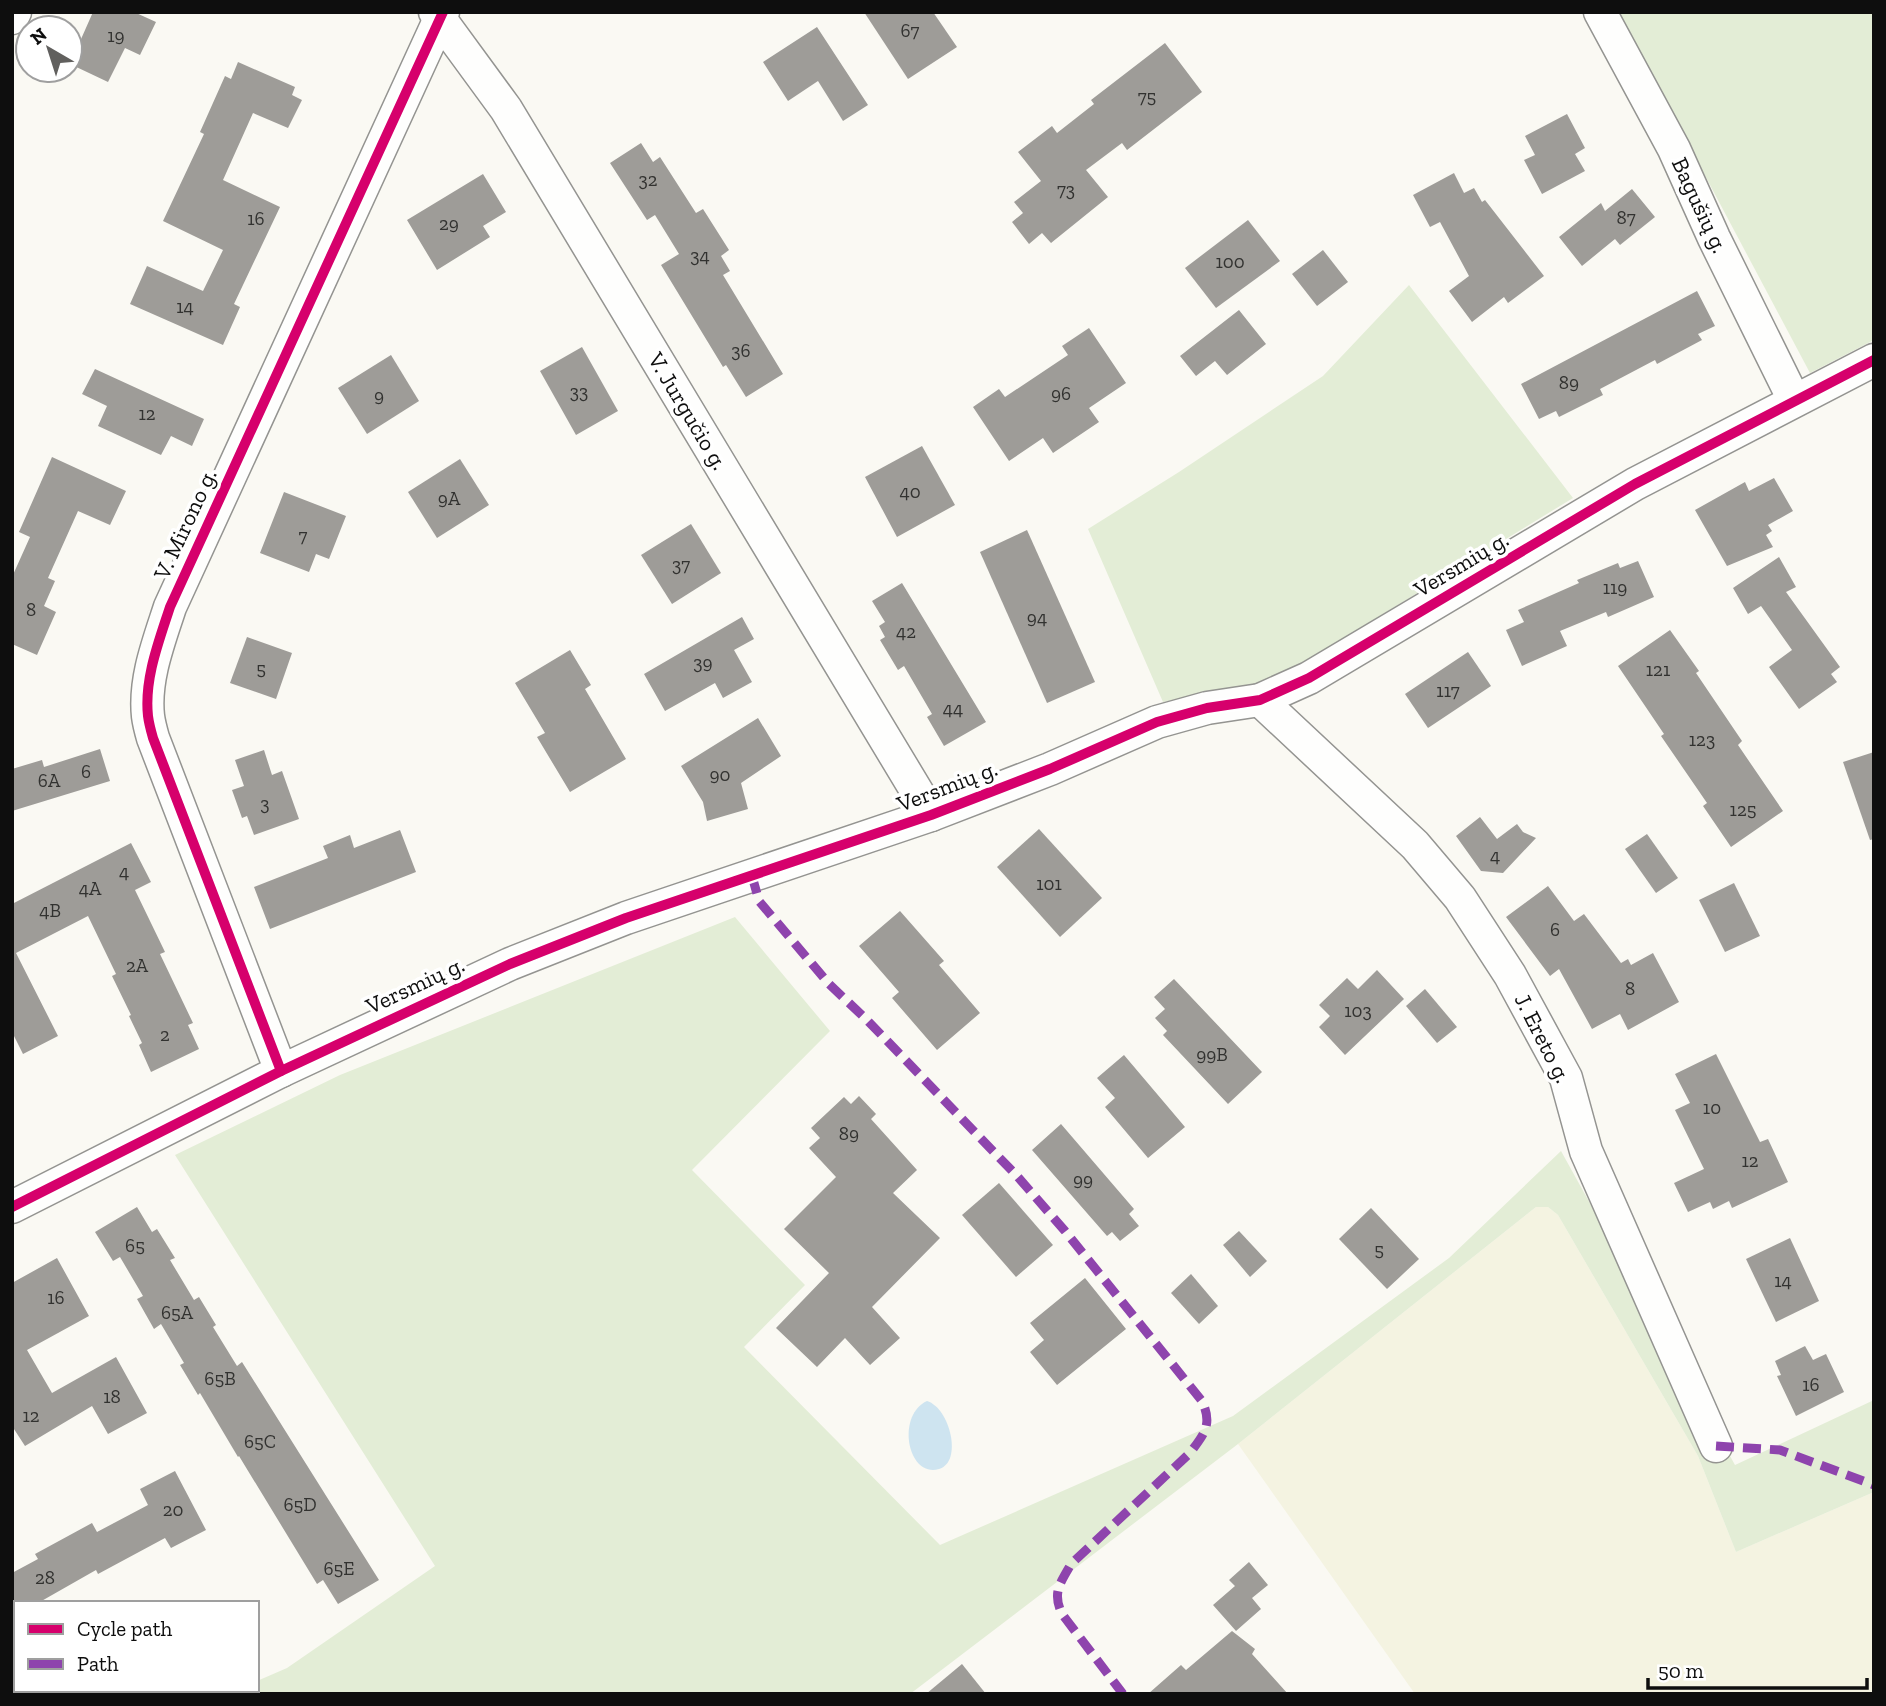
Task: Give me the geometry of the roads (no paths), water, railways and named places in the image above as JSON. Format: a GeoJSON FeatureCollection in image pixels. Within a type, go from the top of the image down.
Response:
{"type":"FeatureCollection","features":[{"type":"Feature","properties":{"kind":"street"},"geometry":{"type":"LineString","coordinates":[[12,18],[15,12]]}},
{"type":"Feature","properties":{"kind":"street","name":"Bagušių g."},"geometry":{"type":"LineString","coordinates":[[1600,12],[1674,149],[1714,238],[1794,400]]}},
{"type":"Feature","properties":{"kind":"street","name":"V. Jurgučio g."},"geometry":{"type":"LineString","coordinates":[[439,15],[506,109],[932,816]]}},
{"type":"Feature","properties":{"kind":"street","name":"V. Mirono g."},"geometry":{"type":"LineString","coordinates":[[281,1071],[153,738],[148,715],[148,689],[170,607],[439,15]]}},
{"type":"Feature","properties":{"kind":"street","name":"Versmių g."},"geometry":{"type":"LineString","coordinates":[[12,1207],[281,1071],[510,964],[638,914],[932,816],[1050,769],[1157,722],[1207,708],[1260,701],[1351,654],[1635,484],[1874,360]]}},
{"type":"Feature","properties":{"kind":"street","name":"J. Ereto g."},"geometry":{"type":"LineString","coordinates":[[1260,701],[1415,845],[1460,898],[1510,975],[1566,1077],[1586,1151],[1716,1446]]}},
{"type":"Feature","properties":{"kind":"water"},"geometry":{"type":"Polygon","coordinates":[[[927,1401],[942,1414],[951,1435],[950,1456],[946,1464],[939,1469],[928,1469],[919,1464],[909,1444],[911,1419],[917,1408],[927,1401]]]}}]}
